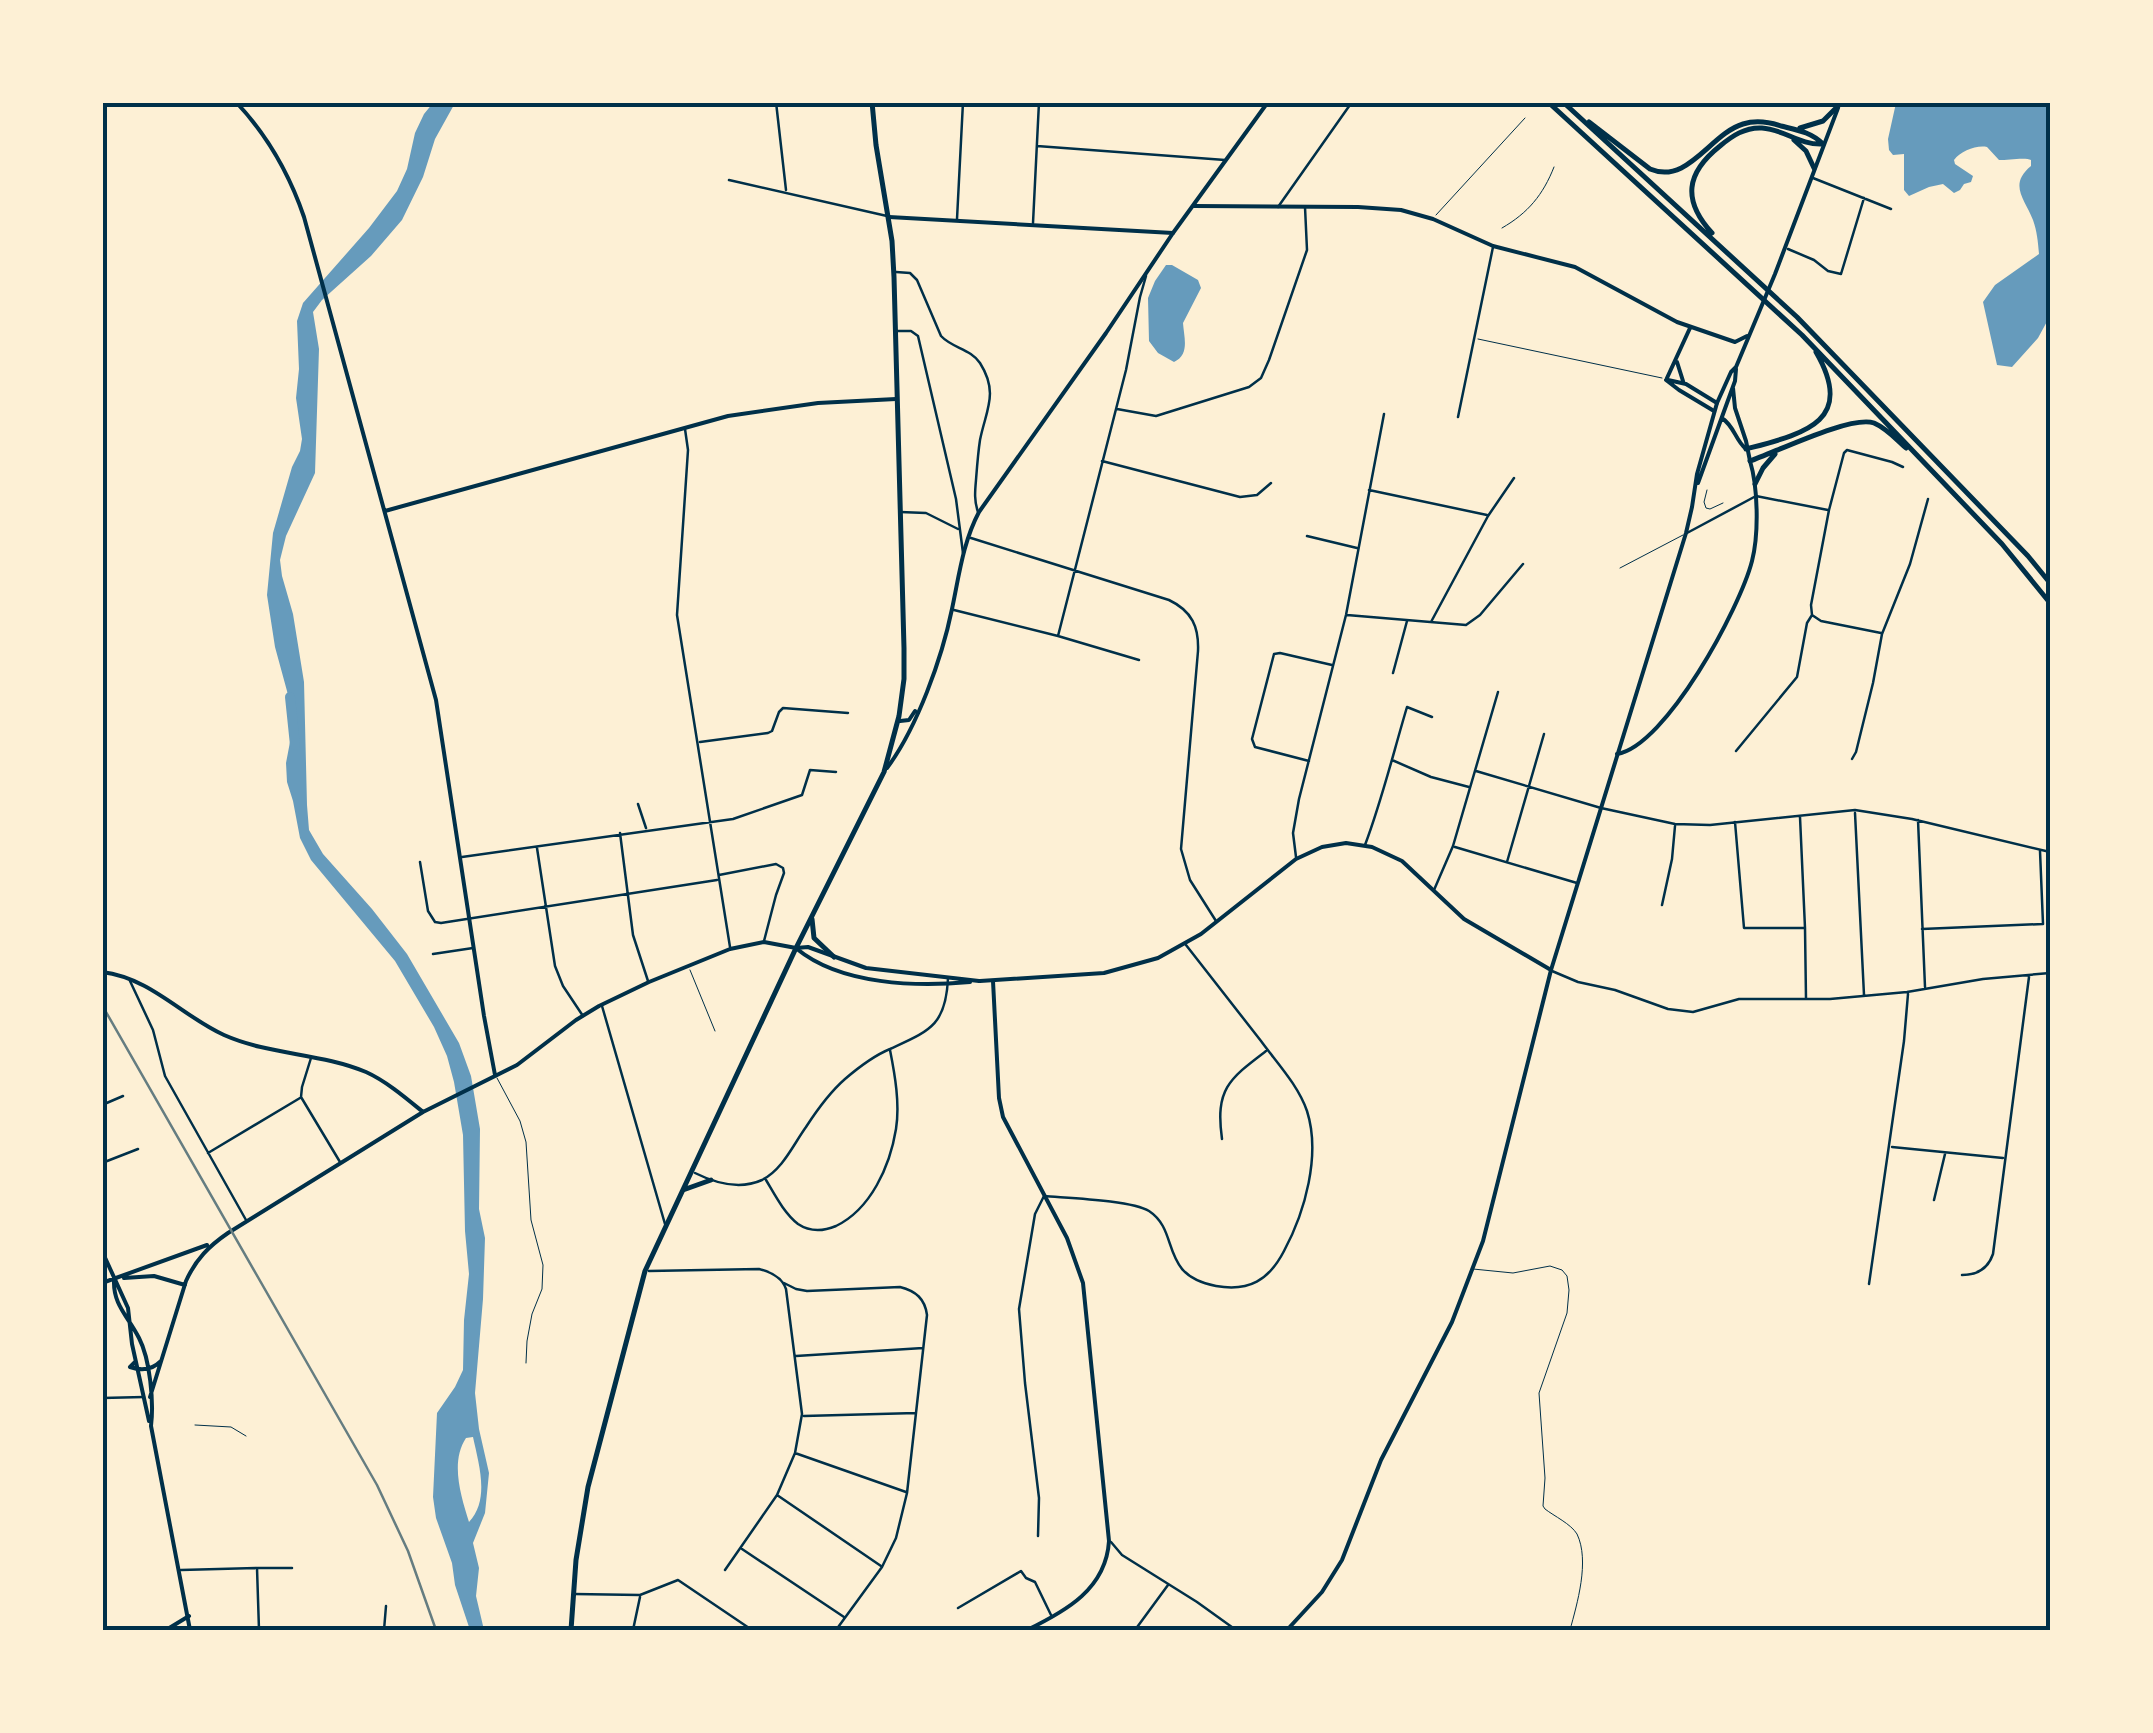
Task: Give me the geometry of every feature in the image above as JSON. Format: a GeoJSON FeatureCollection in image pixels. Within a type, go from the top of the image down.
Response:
{"type":"FeatureCollection","features":[{"type":"Feature","properties":{"kind":"highway"},"geometry":{"type":"LineString","coordinates":[[571,1630],[588,1487],[646,1271],[796,948],[884,772],[898,721],[904,679],[893,272],[872,102]]}},
{"type":"Feature","properties":{"kind":"highway"},"geometry":{"type":"LineString","coordinates":[[1548,102],[1812,344],[2002,544],[2050,603]]}},
{"type":"Feature","properties":{"kind":"highway"},"geometry":{"type":"LineString","coordinates":[[1563,102],[1659,172],[1676,171],[1744,124],[1762,122],[1797,129],[1823,144]]}},
{"type":"Feature","properties":{"kind":"highway"},"geometry":{"type":"LineString","coordinates":[[1563,102],[1834,353],[2050,582]]}},
{"type":"Feature","properties":{"kind":"highway"},"geometry":{"type":"LineString","coordinates":[[1797,129],[1823,121],[1840,103]]}},
{"type":"Feature","properties":{"kind":"highway"},"geometry":{"type":"LineString","coordinates":[[1734,257],[1696,212],[1692,186],[1696,170],[1730,138],[1745,130],[1770,129],[1811,145],[1823,144]]}},
{"type":"Feature","properties":{"kind":"highway"},"geometry":{"type":"LineString","coordinates":[[1792,138],[1806,152],[1814,168]]}},
{"type":"Feature","properties":{"kind":"highway"},"geometry":{"type":"LineString","coordinates":[[1746,449],[1802,433],[1824,413],[1830,395],[1829,378],[1812,344]]}},
{"type":"Feature","properties":{"kind":"highway"},"geometry":{"type":"LineString","coordinates":[[1750,460],[1843,425],[1867,422],[1890,433],[1938,477]]}},
{"type":"Feature","properties":{"kind":"highway"},"geometry":{"type":"LineString","coordinates":[[1755,484],[1766,462],[1779,450]]}},
{"type":"Feature","properties":{"kind":"highway"},"geometry":{"type":"LineString","coordinates":[[812,917],[814,938],[834,957]]}},
{"type":"Feature","properties":{"kind":"highway"},"geometry":{"type":"LineString","coordinates":[[682,1190],[712,1180]]}},
{"type":"Feature","properties":{"kind":"main road"},"geometry":{"type":"LineString","coordinates":[[236,102],[266,138],[288,175],[304,217],[436,700],[495,1075]]}},
{"type":"Feature","properties":{"kind":"main road"},"geometry":{"type":"LineString","coordinates":[[884,772],[921,703],[945,641],[963,554],[978,513],[1268,102]]}},
{"type":"Feature","properties":{"kind":"main road"},"geometry":{"type":"LineString","coordinates":[[1617,754],[1628,752],[1643,741],[1681,698],[1699,672],[1752,562],[1756,496],[1746,441],[1733,400],[1736,367],[1840,103]]}},
{"type":"Feature","properties":{"kind":"main road"},"geometry":{"type":"LineString","coordinates":[[1194,206],[1401,210],[1493,246],[1574,267],[1690,328],[1735,342],[1748,336]]}},
{"type":"Feature","properties":{"kind":"main road"},"geometry":{"type":"LineString","coordinates":[[888,217],[1173,233]]}},
{"type":"Feature","properties":{"kind":"main road"},"geometry":{"type":"LineString","coordinates":[[1666,380],[1690,328]]}},
{"type":"Feature","properties":{"kind":"main road"},"geometry":{"type":"LineString","coordinates":[[1677,357],[1679,374],[1686,384]]}},
{"type":"Feature","properties":{"kind":"main road"},"geometry":{"type":"LineString","coordinates":[[1287,1630],[1322,1592],[1342,1560],[1380,1460],[1452,1322],[1483,1241],[1551,970],[1686,534],[1714,412],[1736,367]]}},
{"type":"Feature","properties":{"kind":"main road"},"geometry":{"type":"LineString","coordinates":[[1666,380],[1686,384],[1737,419]]}},
{"type":"Feature","properties":{"kind":"main road"},"geometry":{"type":"LineString","coordinates":[[1666,380],[1733,426],[1746,449]]}},
{"type":"Feature","properties":{"kind":"main road"},"geometry":{"type":"LineString","coordinates":[[1696,487],[1735,381]]}},
{"type":"Feature","properties":{"kind":"main road"},"geometry":{"type":"LineString","coordinates":[[385,510],[756,411],[896,400]]}},
{"type":"Feature","properties":{"kind":"main road"},"geometry":{"type":"LineString","coordinates":[[898,721],[909,720],[921,703]]}},
{"type":"Feature","properties":{"kind":"main road"},"geometry":{"type":"LineString","coordinates":[[796,948],[804,955],[857,976],[917,985],[1120,970],[1186,944],[1296,859],[1330,845],[1351,843],[1381,850],[1402,861],[1475,928],[1551,970]]}},
{"type":"Feature","properties":{"kind":"main road"},"geometry":{"type":"LineString","coordinates":[[102,1283],[216,1241],[423,1112],[530,1056],[601,1005],[730,949],[764,942],[808,947],[878,970],[979,981]]}},
{"type":"Feature","properties":{"kind":"main road"},"geometry":{"type":"LineString","coordinates":[[102,972],[128,978],[169,999],[222,1034],[366,1072],[423,1112]]}},
{"type":"Feature","properties":{"kind":"main road"},"geometry":{"type":"LineString","coordinates":[[993,981],[1003,1117],[1068,1238],[1083,1283],[1110,1541],[1104,1566],[1082,1598],[1028,1630]]}},
{"type":"Feature","properties":{"kind":"main road"},"geometry":{"type":"LineString","coordinates":[[150,1397],[185,1285],[195,1262],[216,1241]]}},
{"type":"Feature","properties":{"kind":"main road"},"geometry":{"type":"LineString","coordinates":[[102,1251],[146,1359],[151,1426],[190,1630]]}},
{"type":"Feature","properties":{"kind":"main road"},"geometry":{"type":"LineString","coordinates":[[114,1280],[151,1276],[185,1285]]}},
{"type":"Feature","properties":{"kind":"main road"},"geometry":{"type":"LineString","coordinates":[[132,1325],[142,1397],[151,1426]]}},
{"type":"Feature","properties":{"kind":"main road"},"geometry":{"type":"LineString","coordinates":[[136,1361],[160,1355],[164,1349]]}},
{"type":"Feature","properties":{"kind":"main road"},"geometry":{"type":"LineString","coordinates":[[138,1370],[155,1366],[163,1358]]}},
{"type":"Feature","properties":{"kind":"main road"},"geometry":{"type":"LineString","coordinates":[[166,1630],[188,1616]]}},
{"type":"Feature","properties":{"kind":"street"},"geometry":{"type":"LineString","coordinates":[[776,102],[786,192]]}},
{"type":"Feature","properties":{"kind":"street"},"geometry":{"type":"LineString","coordinates":[[957,220],[962,102]]}},
{"type":"Feature","properties":{"kind":"street"},"geometry":{"type":"LineString","coordinates":[[1033,225],[1040,102]]}},
{"type":"Feature","properties":{"kind":"street"},"geometry":{"type":"LineString","coordinates":[[1278,207],[1352,102]]}},
{"type":"Feature","properties":{"kind":"street"},"geometry":{"type":"LineString","coordinates":[[1037,146],[1227,160]]}},
{"type":"Feature","properties":{"kind":"street"},"geometry":{"type":"LineString","coordinates":[[1810,176],[1891,209]]}},
{"type":"Feature","properties":{"kind":"street"},"geometry":{"type":"LineString","coordinates":[[729,180],[888,217]]}},
{"type":"Feature","properties":{"kind":"street"},"geometry":{"type":"LineString","coordinates":[[1784,247],[1841,274],[1864,198]]}},
{"type":"Feature","properties":{"kind":"street"},"geometry":{"type":"LineString","coordinates":[[1116,408],[1156,416],[1249,388],[1261,378],[1307,250],[1306,207]]}},
{"type":"Feature","properties":{"kind":"street"},"geometry":{"type":"LineString","coordinates":[[1458,417],[1493,246]]}},
{"type":"Feature","properties":{"kind":"street"},"geometry":{"type":"LineString","coordinates":[[893,272],[914,276],[941,336],[972,355],[988,382],[990,402],[980,440],[975,488],[978,513]]}},
{"type":"Feature","properties":{"kind":"street"},"geometry":{"type":"LineString","coordinates":[[1058,636],[1146,274]]}},
{"type":"Feature","properties":{"kind":"street"},"geometry":{"type":"LineString","coordinates":[[895,331],[911,331],[918,336],[952,480],[963,554]]}},
{"type":"Feature","properties":{"kind":"street"},"geometry":{"type":"LineString","coordinates":[[1296,859],[1294,822],[1346,615],[1384,414]]}},
{"type":"Feature","properties":{"kind":"street"},"geometry":{"type":"LineString","coordinates":[[685,428],[688,450],[677,615],[730,949]]}},
{"type":"Feature","properties":{"kind":"street"},"geometry":{"type":"LineString","coordinates":[[1882,634],[1818,620],[1810,605],[1844,452],[1903,467]]}},
{"type":"Feature","properties":{"kind":"street"},"geometry":{"type":"LineString","coordinates":[[1101,461],[1240,498],[1257,494],[1271,483]]}},
{"type":"Feature","properties":{"kind":"street"},"geometry":{"type":"LineString","coordinates":[[1431,622],[1488,516],[1514,478]]}},
{"type":"Feature","properties":{"kind":"street"},"geometry":{"type":"LineString","coordinates":[[1369,490],[1488,516]]}},
{"type":"Feature","properties":{"kind":"street"},"geometry":{"type":"LineString","coordinates":[[1686,534],[1756,496],[1829,510]]}},
{"type":"Feature","properties":{"kind":"street"},"geometry":{"type":"LineString","coordinates":[[1852,759],[1882,634],[1910,564],[1928,499]]}},
{"type":"Feature","properties":{"kind":"street"},"geometry":{"type":"LineString","coordinates":[[900,512],[926,514],[960,530]]}},
{"type":"Feature","properties":{"kind":"street"},"geometry":{"type":"LineString","coordinates":[[1307,536],[1358,548]]}},
{"type":"Feature","properties":{"kind":"street"},"geometry":{"type":"LineString","coordinates":[[969,537],[1174,602],[1188,612],[1196,626],[1198,648],[1181,849],[1190,880],[1217,922]]}},
{"type":"Feature","properties":{"kind":"street"},"geometry":{"type":"LineString","coordinates":[[1346,615],[1464,626],[1480,615],[1523,564]]}},
{"type":"Feature","properties":{"kind":"street"},"geometry":{"type":"LineString","coordinates":[[952,609],[1139,660]]}},
{"type":"Feature","properties":{"kind":"street"},"geometry":{"type":"LineString","coordinates":[[1736,751],[1797,677],[1803,636],[1812,614]]}},
{"type":"Feature","properties":{"kind":"street"},"geometry":{"type":"LineString","coordinates":[[1392,673],[1407,620]]}},
{"type":"Feature","properties":{"kind":"street"},"geometry":{"type":"LineString","coordinates":[[1309,761],[1257,748],[1252,743],[1268,674],[1273,655],[1278,652],[1333,666]]}},
{"type":"Feature","properties":{"kind":"street"},"geometry":{"type":"LineString","coordinates":[[1434,890],[1453,846],[1498,692]]}},
{"type":"Feature","properties":{"kind":"street"},"geometry":{"type":"LineString","coordinates":[[1365,845],[1407,707],[1432,717]]}},
{"type":"Feature","properties":{"kind":"street"},"geometry":{"type":"LineString","coordinates":[[698,743],[768,733],[783,708],[848,713]]}},
{"type":"Feature","properties":{"kind":"street"},"geometry":{"type":"LineString","coordinates":[[1508,862],[1544,734]]}},
{"type":"Feature","properties":{"kind":"street"},"geometry":{"type":"LineString","coordinates":[[1391,760],[1431,778],[1470,787]]}},
{"type":"Feature","properties":{"kind":"street"},"geometry":{"type":"LineString","coordinates":[[460,857],[732,819],[797,798],[804,791],[810,770],[836,772]]}},
{"type":"Feature","properties":{"kind":"street"},"geometry":{"type":"LineString","coordinates":[[1476,771],[1600,808],[1675,824],[1710,825],[1855,810],[1918,820],[2050,852]]}},
{"type":"Feature","properties":{"kind":"street"},"geometry":{"type":"LineString","coordinates":[[638,804],[646,830]]}},
{"type":"Feature","properties":{"kind":"street"},"geometry":{"type":"LineString","coordinates":[[1855,810],[1864,996]]}},
{"type":"Feature","properties":{"kind":"street"},"geometry":{"type":"LineString","coordinates":[[1800,815],[1806,1000]]}},
{"type":"Feature","properties":{"kind":"street"},"geometry":{"type":"LineString","coordinates":[[1918,820],[1925,989]]}},
{"type":"Feature","properties":{"kind":"street"},"geometry":{"type":"LineString","coordinates":[[1735,822],[1744,928],[1806,928]]}},
{"type":"Feature","properties":{"kind":"street"},"geometry":{"type":"LineString","coordinates":[[1662,906],[1675,824]]}},
{"type":"Feature","properties":{"kind":"street"},"geometry":{"type":"LineString","coordinates":[[620,833],[633,935],[649,982]]}},
{"type":"Feature","properties":{"kind":"street"},"geometry":{"type":"LineString","coordinates":[[1453,846],[1578,884]]}},
{"type":"Feature","properties":{"kind":"street"},"geometry":{"type":"LineString","coordinates":[[537,847],[555,966],[582,1016]]}},
{"type":"Feature","properties":{"kind":"street"},"geometry":{"type":"LineString","coordinates":[[1922,928],[2043,924],[2040,849]]}},
{"type":"Feature","properties":{"kind":"street"},"geometry":{"type":"LineString","coordinates":[[420,862],[429,913],[435,922],[441,923],[628,894],[776,864],[784,874],[764,942]]}},
{"type":"Feature","properties":{"kind":"street"},"geometry":{"type":"LineString","coordinates":[[1038,1536],[1039,1498],[1019,1309],[1035,1214],[1044,1196],[1150,1211],[1185,1272],[1197,1281],[1237,1288],[1262,1280],[1281,1256],[1298,1218],[1310,1170],[1310,1124],[1302,1100],[1186,944]]}},
{"type":"Feature","properties":{"kind":"street"},"geometry":{"type":"LineString","coordinates":[[433,954],[474,948]]}},
{"type":"Feature","properties":{"kind":"street"},"geometry":{"type":"LineString","coordinates":[[1551,970],[1668,1010],[1693,1012],[1739,1000],[1864,996],[2050,973]]}},
{"type":"Feature","properties":{"kind":"street"},"geometry":{"type":"LineString","coordinates":[[692,1171],[736,1185],[765,1178],[781,1164],[833,1090],[862,1064],[934,1026],[943,1011],[948,976]]}},
{"type":"Feature","properties":{"kind":"street"},"geometry":{"type":"LineString","coordinates":[[1962,1275],[1981,1272],[1990,1261],[2029,976]]}},
{"type":"Feature","properties":{"kind":"street"},"geometry":{"type":"LineString","coordinates":[[128,978],[152,1030],[165,1076],[247,1222]]}},
{"type":"Feature","properties":{"kind":"street"},"geometry":{"type":"LineString","coordinates":[[1869,1284],[1908,992]]}},
{"type":"Feature","properties":{"kind":"street"},"geometry":{"type":"LineString","coordinates":[[601,1005],[665,1226]]}},
{"type":"Feature","properties":{"kind":"street"},"geometry":{"type":"LineString","coordinates":[[765,1178],[782,1207],[807,1228],[831,1228],[860,1208],[880,1179],[896,1130],[898,1102],[889,1049]]}},
{"type":"Feature","properties":{"kind":"street"},"geometry":{"type":"LineString","coordinates":[[1222,1139],[1225,1091],[1236,1074],[1268,1050]]}},
{"type":"Feature","properties":{"kind":"street"},"geometry":{"type":"LineString","coordinates":[[311,1058],[301,1097],[341,1163]]}},
{"type":"Feature","properties":{"kind":"street"},"geometry":{"type":"LineString","coordinates":[[102,1104],[123,1096]]}},
{"type":"Feature","properties":{"kind":"street"},"geometry":{"type":"LineString","coordinates":[[208,1153],[301,1097]]}},
{"type":"Feature","properties":{"kind":"street"},"geometry":{"type":"LineString","coordinates":[[1889,1146],[2005,1158]]}},
{"type":"Feature","properties":{"kind":"street"},"geometry":{"type":"LineString","coordinates":[[102,1163],[138,1149]]}},
{"type":"Feature","properties":{"kind":"street"},"geometry":{"type":"LineString","coordinates":[[1934,1200],[1945,1153]]}},
{"type":"Feature","properties":{"kind":"street"},"geometry":{"type":"LineString","coordinates":[[646,1271],[760,1269],[796,1290],[900,1288],[922,1298],[928,1320],[907,1493],[896,1538],[882,1566],[836,1630]]}},
{"type":"Feature","properties":{"kind":"street"},"geometry":{"type":"LineString","coordinates":[[725,1570],[776,1495],[795,1453],[801,1416],[784,1283]]}},
{"type":"Feature","properties":{"kind":"street"},"geometry":{"type":"LineString","coordinates":[[795,1356],[924,1348]]}},
{"type":"Feature","properties":{"kind":"street"},"geometry":{"type":"LineString","coordinates":[[102,1398],[150,1397]]}},
{"type":"Feature","properties":{"kind":"street"},"geometry":{"type":"LineString","coordinates":[[801,1416],[917,1413]]}},
{"type":"Feature","properties":{"kind":"street"},"geometry":{"type":"LineString","coordinates":[[795,1453],[907,1493]]}},
{"type":"Feature","properties":{"kind":"street"},"geometry":{"type":"LineString","coordinates":[[776,1495],[882,1566]]}},
{"type":"Feature","properties":{"kind":"street"},"geometry":{"type":"LineString","coordinates":[[1110,1541],[1122,1555],[1236,1630]]}},
{"type":"Feature","properties":{"kind":"street"},"geometry":{"type":"LineString","coordinates":[[741,1549],[845,1618]]}},
{"type":"Feature","properties":{"kind":"street"},"geometry":{"type":"LineString","coordinates":[[257,1568],[259,1630]]}},
{"type":"Feature","properties":{"kind":"street"},"geometry":{"type":"LineString","coordinates":[[180,1570],[292,1568]]}},
{"type":"Feature","properties":{"kind":"street"},"geometry":{"type":"LineString","coordinates":[[958,1608],[1020,1570],[1035,1582],[1052,1618]]}},
{"type":"Feature","properties":{"kind":"street"},"geometry":{"type":"LineString","coordinates":[[574,1594],[640,1595],[678,1580],[752,1630]]}},
{"type":"Feature","properties":{"kind":"street"},"geometry":{"type":"LineString","coordinates":[[1135,1630],[1168,1584]]}},
{"type":"Feature","properties":{"kind":"street"},"geometry":{"type":"LineString","coordinates":[[633,1630],[640,1595]]}},
{"type":"Feature","properties":{"kind":"street"},"geometry":{"type":"LineString","coordinates":[[384,1630],[386,1606]]}},
{"type":"Feature","properties":{"kind":"lane"},"geometry":{"type":"LineString","coordinates":[[1433,220],[1525,118]]}},
{"type":"Feature","properties":{"kind":"lane"},"geometry":{"type":"LineString","coordinates":[[1502,228],[1533,205],[1554,167]]}},
{"type":"Feature","properties":{"kind":"lane"},"geometry":{"type":"LineString","coordinates":[[1475,338],[1666,380]]}},
{"type":"Feature","properties":{"kind":"lane"},"geometry":{"type":"LineString","coordinates":[[1707,490],[1706,508],[1723,503]]}},
{"type":"Feature","properties":{"kind":"lane"},"geometry":{"type":"LineString","coordinates":[[1620,568],[1686,534]]}},
{"type":"Feature","properties":{"kind":"lane"},"geometry":{"type":"LineString","coordinates":[[688,966],[716,1032]]}},
{"type":"Feature","properties":{"kind":"lane"},"geometry":{"type":"LineString","coordinates":[[495,1075],[520,1121],[526,1142],[531,1220],[543,1265],[526,1363]]}},
{"type":"Feature","properties":{"kind":"lane"},"geometry":{"type":"LineString","coordinates":[[1473,1268],[1514,1272],[1550,1266],[1567,1276],[1567,1314],[1539,1393],[1546,1478],[1543,1506],[1574,1530],[1582,1559],[1581,1583],[1570,1630]]}},
{"type":"Feature","properties":{"kind":"lane"},"geometry":{"type":"LineString","coordinates":[[195,1425],[231,1428],[246,1436]]}},
{"type":"Feature","properties":{"kind":"water"},"geometry":{"type":"Polygon","coordinates":[[[433,103],[455,103],[435,139],[423,177],[402,220],[313,312],[319,349],[315,473],[286,536],[280,560],[304,682],[309,830],[323,854],[407,954],[459,1043],[471,1076],[480,1129],[479,1209],[485,1238],[475,1393],[489,1473],[485,1513],[473,1543],[479,1568],[476,1596],[484,1630],[470,1630],[433,1497],[437,1413],[463,1370],[469,1274],[463,1135],[454,1082],[434,1027],[395,961],[311,860],[300,838],[287,782],[286,763],[295,730],[293,713],[275,647],[267,595],[273,533],[302,439],[296,398],[297,321],[303,303],[397,191],[424,114],[433,103]],[[473,1437],[466,1438],[459,1458],[459,1479],[469,1522],[481,1493],[473,1437]]]}},
{"type":"Feature","properties":{"kind":"water"},"geometry":{"type":"Polygon","coordinates":[[[1896,103],[2050,103],[2050,316],[2038,338],[2012,367],[1997,365],[1983,302],[1995,285],[2039,254],[2034,224],[2019,186],[2031,160],[1999,160],[1987,147],[1974,148],[1954,160],[1973,176],[1971,182],[1954,193],[1943,184],[1909,196],[1904,190],[1904,154],[1893,155],[1889,150],[1896,103]]]}},
{"type":"Feature","properties":{"kind":"water"},"geometry":{"type":"Polygon","coordinates":[[[1166,265],[1198,280],[1201,288],[1183,323],[1184,350],[1174,362],[1158,353],[1149,341],[1148,298],[1166,265]]]}},
{"type":"Feature","properties":{"kind":"waterway"},"geometry":{"type":"LineString","coordinates":[[290,697],[295,745]]}},
{"type":"Feature","properties":{"kind":"railway"},"geometry":{"type":"LineString","coordinates":[[102,1005],[377,1485],[408,1551],[436,1630]]}}]}
